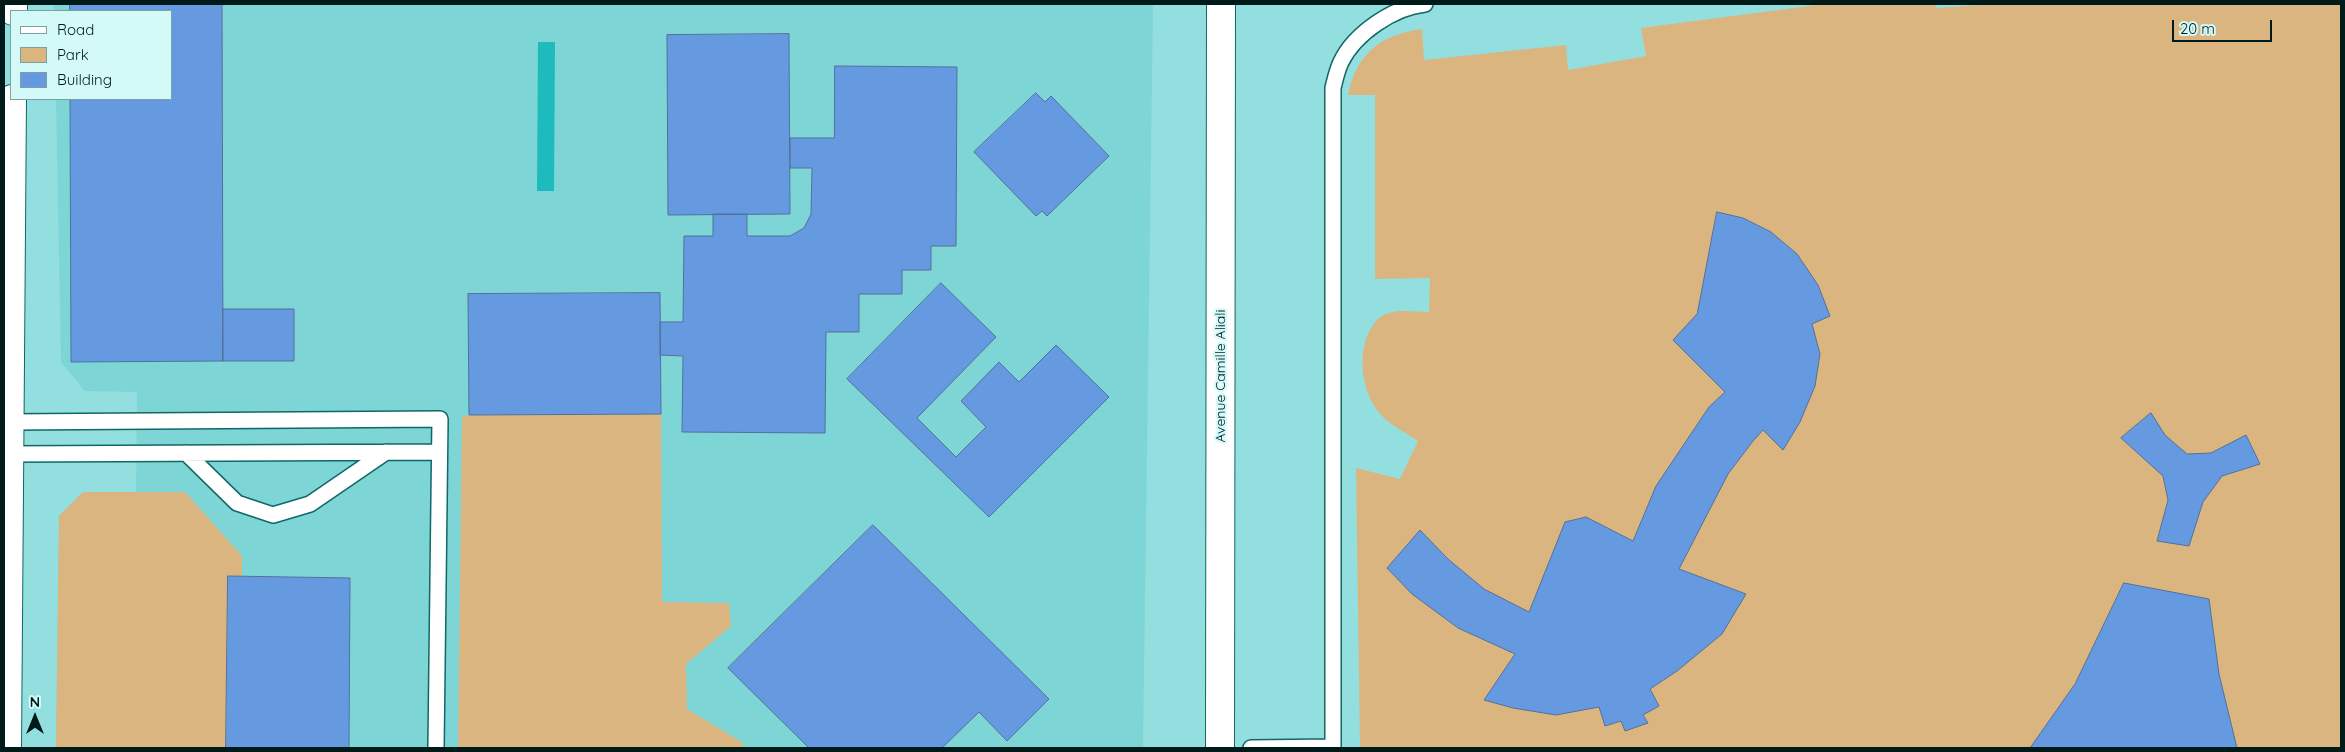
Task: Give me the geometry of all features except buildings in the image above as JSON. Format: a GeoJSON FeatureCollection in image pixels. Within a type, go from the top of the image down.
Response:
{"type":"FeatureCollection","features":[{"type":"Feature","properties":{"kind":"main road","name":"Avenue Camille Aliali"},"geometry":{"type":"LineString","coordinates":[[1220,748],[1221,4]]}},
{"type":"Feature","properties":{"kind":"main road"},"geometry":{"type":"LineString","coordinates":[[7,748],[12,100]]}},
{"type":"Feature","properties":{"kind":"lane"},"geometry":{"type":"LineString","coordinates":[[1251,748],[1333,748],[1333,88],[1341,62],[1358,40],[1386,17],[1425,4]]}},
{"type":"Feature","properties":{"kind":"lane"},"geometry":{"type":"LineString","coordinates":[[9,422],[440,419],[436,748]]}},
{"type":"Feature","properties":{"kind":"lane"},"geometry":{"type":"LineString","coordinates":[[186,453],[236,503],[273,515],[310,504],[386,452]]}},
{"type":"Feature","properties":{"kind":"lane"},"geometry":{"type":"LineString","coordinates":[[9,454],[439,452]]}},
{"type":"Feature","properties":{"kind":"shaded area"},"geometry":{"type":"Polygon","coordinates":[[[54,4],[1153,4],[1143,748],[56,748],[59,516],[83,492],[136,492],[137,392],[85,391],[61,362],[56,100],[172,100],[172,10],[54,10],[54,4]]]}},
{"type":"Feature","properties":{"kind":"shaded area"},"geometry":{"type":"Polygon","coordinates":[[[538,42],[555,42],[554,191],[537,191],[538,42]]]}},
{"type":"Feature","properties":{"kind":"green space"},"geometry":{"type":"Polygon","coordinates":[[[1824,4],[1935,4],[1936,8],[1993,4],[2341,4],[2341,748],[1360,748],[1356,468],[1400,479],[1418,441],[1383,417],[1375,408],[1365,383],[1363,356],[1370,330],[1382,316],[1402,311],[1429,312],[1430,278],[1375,279],[1375,95],[1348,95],[1357,68],[1364,57],[1383,41],[1407,32],[1422,29],[1424,60],[1566,45],[1568,70],[1646,56],[1641,28],[1824,4]]]}},
{"type":"Feature","properties":{"kind":"green space"},"geometry":{"type":"Polygon","coordinates":[[[661,414],[662,602],[729,603],[731,626],[686,664],[687,709],[743,743],[743,748],[458,748],[462,417],[469,415],[661,414]]]}},
{"type":"Feature","properties":{"kind":"green space"},"geometry":{"type":"Polygon","coordinates":[[[83,492],[185,492],[242,556],[242,576],[228,577],[226,748],[56,748],[59,516],[83,492]]]}}]}
